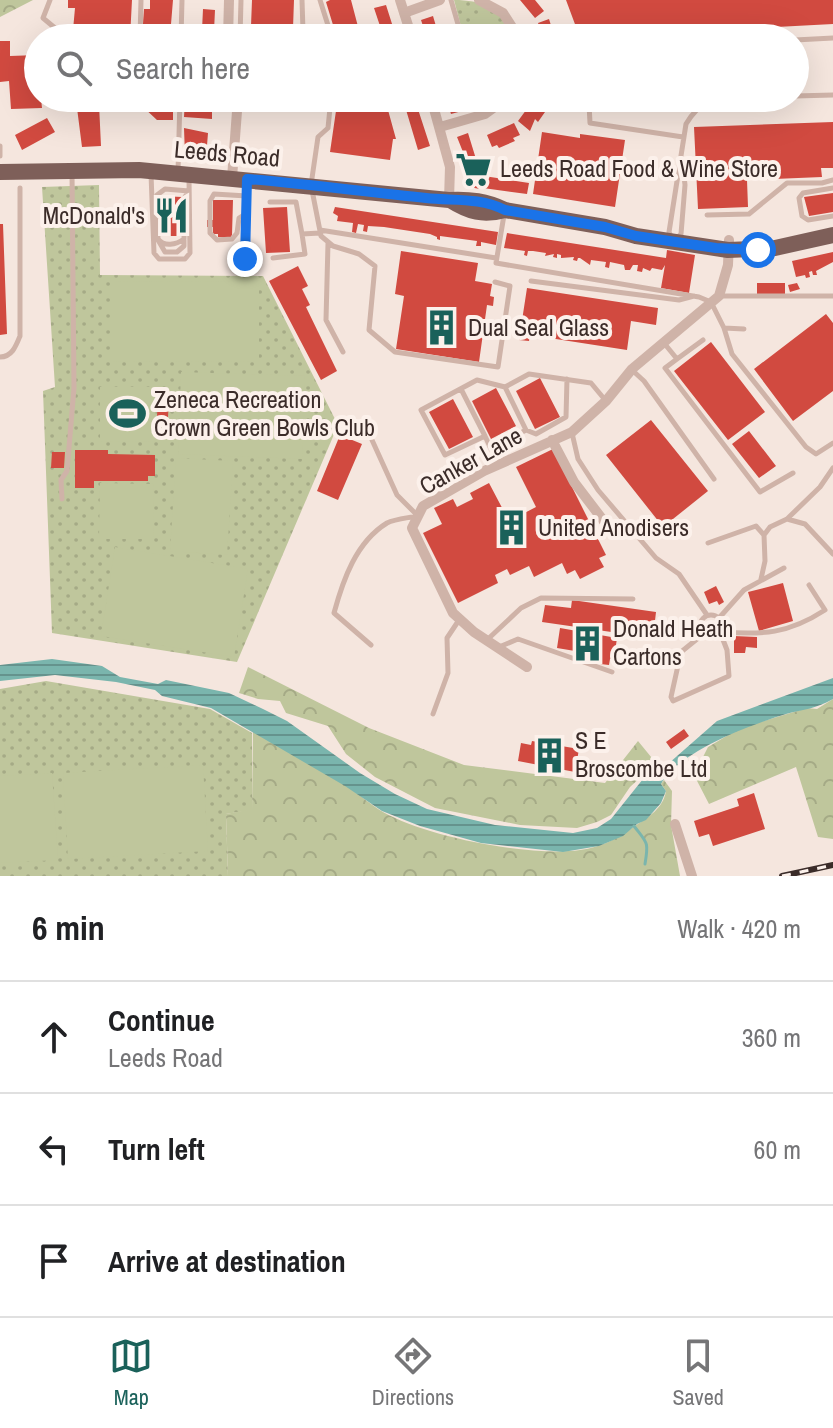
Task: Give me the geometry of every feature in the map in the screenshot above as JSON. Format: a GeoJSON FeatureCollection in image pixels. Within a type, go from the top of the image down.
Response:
{"type":"FeatureCollection","features":[{"type":"Feature","properties":{"kind":"main road","name":"Leeds Road"},"geometry":{"type":"LineString","coordinates":[[0,172],[72,171],[152,179],[311,185],[449,200],[466,211],[490,214],[505,210],[605,227],[622,233],[675,236],[766,249],[833,235]]}},
{"type":"Feature","properties":{"kind":"street"},"geometry":{"type":"LineString","coordinates":[[228,24],[229,0]]}},
{"type":"Feature","properties":{"kind":"street"},"geometry":{"type":"LineString","coordinates":[[400,0],[408,24]]}},
{"type":"Feature","properties":{"kind":"street"},"geometry":{"type":"LineString","coordinates":[[404,13],[440,0]]}},
{"type":"Feature","properties":{"kind":"street"},"geometry":{"type":"LineString","coordinates":[[479,0],[503,13],[510,24]]}},
{"type":"Feature","properties":{"kind":"street"},"geometry":{"type":"LineString","coordinates":[[239,112],[242,184]]}},
{"type":"Feature","properties":{"kind":"street"},"geometry":{"type":"LineString","coordinates":[[435,112],[450,167],[449,200]]}},
{"type":"Feature","properties":{"kind":"street"},"geometry":{"type":"LineString","coordinates":[[440,127],[488,112]]}},
{"type":"Feature","properties":{"kind":"street"},"geometry":{"type":"LineString","coordinates":[[576,428],[606,401],[632,369],[715,299],[728,265],[728,245]]}},
{"type":"Feature","properties":{"kind":"street","name":"Canker Lane"},"geometry":{"type":"LineString","coordinates":[[527,667],[453,613],[412,528],[423,506],[484,471],[576,428]]}},
{"type":"Feature","properties":{"kind":"street","name":"Canker Lane"},"geometry":{"type":"LineString","coordinates":[[552,440],[574,482],[606,524]]}},
{"type":"Feature","properties":{"kind":"street"},"geometry":{"type":"LineString","coordinates":[[675,824],[692,876]]}},
{"type":"Feature","properties":{"kind":"lane"},"geometry":{"type":"LineString","coordinates":[[50,0],[43,18],[50,24]]}},
{"type":"Feature","properties":{"kind":"lane"},"geometry":{"type":"LineString","coordinates":[[140,24],[141,0]]}},
{"type":"Feature","properties":{"kind":"lane"},"geometry":{"type":"LineString","coordinates":[[181,24],[182,0]]}},
{"type":"Feature","properties":{"kind":"lane"},"geometry":{"type":"LineString","coordinates":[[240,24],[241,0]]}},
{"type":"Feature","properties":{"kind":"lane"},"geometry":{"type":"LineString","coordinates":[[302,0],[303,24]]}},
{"type":"Feature","properties":{"kind":"lane"},"geometry":{"type":"LineString","coordinates":[[320,0],[328,24]]}},
{"type":"Feature","properties":{"kind":"lane"},"geometry":{"type":"LineString","coordinates":[[451,0],[458,24]]}},
{"type":"Feature","properties":{"kind":"lane"},"geometry":{"type":"LineString","coordinates":[[809,39],[833,38]]}},
{"type":"Feature","properties":{"kind":"lane"},"geometry":{"type":"LineString","coordinates":[[809,96],[833,95]]}},
{"type":"Feature","properties":{"kind":"lane"},"geometry":{"type":"LineString","coordinates":[[152,179],[154,253],[159,259],[185,259],[190,253],[181,112]]}},
{"type":"Feature","properties":{"kind":"lane"},"geometry":{"type":"LineString","coordinates":[[330,112],[328,128],[318,137],[311,185],[320,231],[328,242],[359,254],[375,266],[369,330],[395,352],[498,367],[510,286],[495,282]]}},
{"type":"Feature","properties":{"kind":"lane"},"geometry":{"type":"LineString","coordinates":[[589,112],[590,123],[683,137]]}},
{"type":"Feature","properties":{"kind":"lane"},"geometry":{"type":"LineString","coordinates":[[675,236],[683,137],[686,124],[696,112]]}},
{"type":"Feature","properties":{"kind":"lane"},"geometry":{"type":"LineString","coordinates":[[0,146],[0,156]]}},
{"type":"Feature","properties":{"kind":"lane"},"geometry":{"type":"LineString","coordinates":[[675,236],[685,185],[682,158]]}},
{"type":"Feature","properties":{"kind":"lane"},"geometry":{"type":"LineString","coordinates":[[62,499],[61,480],[67,471],[74,388],[72,171]]}},
{"type":"Feature","properties":{"kind":"lane"},"geometry":{"type":"LineString","coordinates":[[152,179],[157,195],[158,239],[163,244],[175,244],[184,239],[185,180]]}},
{"type":"Feature","properties":{"kind":"lane"},"geometry":{"type":"LineString","coordinates":[[157,195],[185,180]]}},
{"type":"Feature","properties":{"kind":"lane"},"geometry":{"type":"LineString","coordinates":[[707,215],[749,214],[787,183],[833,180]]}},
{"type":"Feature","properties":{"kind":"lane"},"geometry":{"type":"LineString","coordinates":[[245,259],[247,213],[242,184],[214,194],[210,201],[210,233],[217,240],[232,239],[237,233],[239,218],[247,213]]}},
{"type":"Feature","properties":{"kind":"lane"},"geometry":{"type":"LineString","coordinates":[[0,357],[6,357],[14,350],[20,336],[20,188]]}},
{"type":"Feature","properties":{"kind":"lane"},"geometry":{"type":"LineString","coordinates":[[833,188],[803,193],[799,198],[802,216],[808,220],[833,216]]}},
{"type":"Feature","properties":{"kind":"lane"},"geometry":{"type":"LineString","coordinates":[[270,202],[296,202],[305,254],[273,258]]}},
{"type":"Feature","properties":{"kind":"lane"},"geometry":{"type":"LineString","coordinates":[[505,210],[496,263],[715,299],[833,296]]}},
{"type":"Feature","properties":{"kind":"lane"},"geometry":{"type":"LineString","coordinates":[[302,234],[320,231],[496,258]]}},
{"type":"Feature","properties":{"kind":"lane"},"geometry":{"type":"LineString","coordinates":[[328,242],[326,320],[343,352]]}},
{"type":"Feature","properties":{"kind":"lane"},"geometry":{"type":"LineString","coordinates":[[531,281],[679,300],[695,296]]}},
{"type":"Feature","properties":{"kind":"lane"},"geometry":{"type":"LineString","coordinates":[[715,299],[732,354],[809,450],[816,454],[833,443]]}},
{"type":"Feature","properties":{"kind":"lane"},"geometry":{"type":"LineString","coordinates":[[724,328],[744,329]]}},
{"type":"Feature","properties":{"kind":"lane"},"geometry":{"type":"LineString","coordinates":[[703,340],[665,368],[760,492],[793,473]]}},
{"type":"Feature","properties":{"kind":"lane"},"geometry":{"type":"LineString","coordinates":[[663,342],[677,359]]}},
{"type":"Feature","properties":{"kind":"lane"},"geometry":{"type":"LineString","coordinates":[[632,369],[644,381],[714,479]]}},
{"type":"Feature","properties":{"kind":"lane"},"geometry":{"type":"LineString","coordinates":[[485,436],[445,455],[421,410],[477,380],[505,387],[529,374],[591,383],[606,401]]}},
{"type":"Feature","properties":{"kind":"lane"},"geometry":{"type":"LineString","coordinates":[[505,387],[526,430],[536,434],[566,417],[567,379]]}},
{"type":"Feature","properties":{"kind":"lane"},"geometry":{"type":"LineString","coordinates":[[461,389],[491,449],[526,430]]}},
{"type":"Feature","properties":{"kind":"lane"},"geometry":{"type":"LineString","coordinates":[[576,428],[578,459],[598,490],[656,558],[679,574],[707,615],[719,618],[722,624],[720,632],[727,650],[729,676],[673,701],[671,697],[681,652],[702,635]]}},
{"type":"Feature","properties":{"kind":"lane"},"geometry":{"type":"LineString","coordinates":[[372,440],[397,495],[418,516]]}},
{"type":"Feature","properties":{"kind":"lane"},"geometry":{"type":"LineString","coordinates":[[760,580],[765,561],[764,535],[770,527],[787,519],[820,487],[833,468]]}},
{"type":"Feature","properties":{"kind":"lane"},"geometry":{"type":"LineString","coordinates":[[371,645],[334,613],[340,590],[365,542],[388,522],[418,516]]}},
{"type":"Feature","properties":{"kind":"lane"},"geometry":{"type":"LineString","coordinates":[[787,519],[805,524],[833,554]]}},
{"type":"Feature","properties":{"kind":"lane"},"geometry":{"type":"LineString","coordinates":[[708,543],[756,526],[764,535]]}},
{"type":"Feature","properties":{"kind":"lane"},"geometry":{"type":"LineString","coordinates":[[719,618],[744,590],[784,568]]}},
{"type":"Feature","properties":{"kind":"lane"},"geometry":{"type":"LineString","coordinates":[[702,635],[711,638],[720,632],[776,633],[807,622],[825,610],[809,585]]}},
{"type":"Feature","properties":{"kind":"lane"},"geometry":{"type":"LineString","coordinates":[[487,640],[521,608],[541,598],[633,599]]}},
{"type":"Feature","properties":{"kind":"lane"},"geometry":{"type":"LineString","coordinates":[[702,635],[699,623],[707,615]]}},
{"type":"Feature","properties":{"kind":"lane"},"geometry":{"type":"LineString","coordinates":[[433,714],[448,673],[447,638],[460,619]]}},
{"type":"Feature","properties":{"kind":"lane"},"geometry":{"type":"LineString","coordinates":[[498,648],[518,639],[612,672]]}},
{"type":"Feature","properties":{"kind":"green space"},"geometry":{"type":"Polygon","coordinates":[[[0,0],[33,0],[0,17],[0,0]]]}},
{"type":"Feature","properties":{"kind":"green space"},"geometry":{"type":"Polygon","coordinates":[[[454,0],[484,5],[507,24],[460,24],[454,0]]]}},
{"type":"Feature","properties":{"kind":"green space"},"geometry":{"type":"Polygon","coordinates":[[[486,10],[497,24],[471,24],[486,10]]]}},
{"type":"Feature","properties":{"kind":"green space"},"geometry":{"type":"Polygon","coordinates":[[[99,185],[100,275],[263,276],[338,425],[237,662],[52,633],[43,391],[55,387],[42,187],[99,185]]]}},
{"type":"Feature","properties":{"kind":"green space"},"geometry":{"type":"Polygon","coordinates":[[[259,281],[259,361],[112,362],[112,282],[259,281]]]}},
{"type":"Feature","properties":{"kind":"green space"},"geometry":{"type":"Polygon","coordinates":[[[181,372],[305,376],[302,459],[178,454],[181,372]]]}},
{"type":"Feature","properties":{"kind":"green space","name":"Zeneca Recreation Crown Green Bowls Club"},"geometry":{"type":"Polygon","coordinates":[[[100,387],[156,387],[155,442],[100,441],[100,387]]]}},
{"type":"Feature","properties":{"kind":"green space"},"geometry":{"type":"Polygon","coordinates":[[[176,458],[233,461],[227,555],[170,551],[176,458]]]}},
{"type":"Feature","properties":{"kind":"green space","name":"Zeneca Recreation Crown Green Bowls Club"},"geometry":{"type":"Polygon","coordinates":[[[100,483],[154,484],[153,539],[99,539],[100,483]]]}},
{"type":"Feature","properties":{"kind":"green space"},"geometry":{"type":"Polygon","coordinates":[[[115,547],[248,569],[234,657],[101,636],[115,547]]]}},
{"type":"Feature","properties":{"kind":"green space"},"geometry":{"type":"Polygon","coordinates":[[[248,667],[369,728],[464,765],[605,783],[638,741],[656,763],[630,787],[611,815],[577,828],[520,825],[435,808],[375,777],[346,754],[328,726],[286,713],[280,701],[239,693],[248,667]]]}},
{"type":"Feature","properties":{"kind":"green space"},"geometry":{"type":"Polygon","coordinates":[[[46,681],[210,709],[252,733],[252,810],[226,814],[228,876],[0,876],[0,689],[46,681]]]}},
{"type":"Feature","properties":{"kind":"green space"},"geometry":{"type":"Polygon","coordinates":[[[833,699],[833,839],[818,837],[796,767],[709,804],[694,775],[708,747],[750,725],[807,708],[817,709],[833,699]]]}},
{"type":"Feature","properties":{"kind":"green space"},"geometry":{"type":"Polygon","coordinates":[[[253,731],[402,821],[451,837],[507,848],[559,851],[588,849],[609,842],[658,808],[666,791],[661,784],[664,780],[672,791],[671,825],[680,876],[228,876],[226,814],[252,809],[253,731]]]}},
{"type":"Feature","properties":{"kind":"green space"},"geometry":{"type":"Polygon","coordinates":[[[203,765],[208,851],[68,859],[63,773],[203,765]]]}},
{"type":"Feature","properties":{"kind":"green space"},"geometry":{"type":"Polygon","coordinates":[[[52,773],[58,860],[0,863],[0,776],[52,773]]]}},
{"type":"Feature","properties":{"kind":"water"},"geometry":{"type":"Polygon","coordinates":[[[52,659],[102,666],[120,677],[158,684],[166,680],[229,693],[287,721],[360,773],[427,809],[495,825],[573,833],[597,828],[611,819],[643,779],[660,771],[717,721],[833,678],[833,699],[754,725],[699,750],[670,772],[661,784],[666,791],[661,803],[646,820],[623,836],[599,846],[563,852],[481,843],[420,826],[382,811],[211,708],[162,696],[155,690],[55,675],[0,681],[0,665],[52,659]]]}},
{"type":"Feature","properties":{"kind":"building"},"geometry":{"type":"Polygon","coordinates":[[[68,0],[132,0],[131,24],[74,24],[75,8],[68,8],[68,0]]]}},
{"type":"Feature","properties":{"kind":"building"},"geometry":{"type":"Polygon","coordinates":[[[150,0],[173,0],[171,24],[143,24],[144,9],[150,9],[150,0]]]}},
{"type":"Feature","properties":{"kind":"building"},"geometry":{"type":"Polygon","coordinates":[[[252,0],[294,0],[293,24],[251,24],[252,0]]]}},
{"type":"Feature","properties":{"kind":"building"},"geometry":{"type":"Polygon","coordinates":[[[351,0],[357,24],[333,24],[326,2],[351,0]]]}},
{"type":"Feature","properties":{"kind":"building"},"geometry":{"type":"Polygon","coordinates":[[[520,0],[535,0],[544,11],[535,18],[520,0]]]}},
{"type":"Feature","properties":{"kind":"building"},"geometry":{"type":"Polygon","coordinates":[[[566,0],[833,0],[833,24],[575,24],[566,0]]]}},
{"type":"Feature","properties":{"kind":"building"},"geometry":{"type":"Polygon","coordinates":[[[386,5],[392,24],[379,24],[374,8],[386,5]]]}},
{"type":"Feature","properties":{"kind":"building"},"geometry":{"type":"Polygon","coordinates":[[[203,9],[215,10],[214,24],[202,24],[203,9]]]}},
{"type":"Feature","properties":{"kind":"building"},"geometry":{"type":"Polygon","coordinates":[[[433,16],[436,24],[422,24],[421,20],[433,16]]]}},
{"type":"Feature","properties":{"kind":"building"},"geometry":{"type":"Polygon","coordinates":[[[0,41],[10,41],[10,56],[24,56],[24,109],[11,109],[9,81],[0,82],[0,41]]]}},
{"type":"Feature","properties":{"kind":"building"},"geometry":{"type":"Polygon","coordinates":[[[78,112],[99,112],[101,146],[82,147],[78,112]]]}},
{"type":"Feature","properties":{"kind":"building"},"geometry":{"type":"Polygon","coordinates":[[[148,112],[173,112],[173,120],[157,120],[148,112]]]}},
{"type":"Feature","properties":{"kind":"building"},"geometry":{"type":"Polygon","coordinates":[[[184,112],[212,112],[212,119],[184,117],[184,112]]]}},
{"type":"Feature","properties":{"kind":"building"},"geometry":{"type":"Polygon","coordinates":[[[336,112],[389,112],[396,139],[393,139],[390,160],[330,152],[336,112]]]}},
{"type":"Feature","properties":{"kind":"building"},"geometry":{"type":"Polygon","coordinates":[[[407,112],[419,112],[430,146],[418,150],[407,112]]]}},
{"type":"Feature","properties":{"kind":"building"},"geometry":{"type":"Polygon","coordinates":[[[525,112],[545,112],[538,122],[535,119],[530,131],[518,121],[525,112]]]}},
{"type":"Feature","properties":{"kind":"building"},"geometry":{"type":"Polygon","coordinates":[[[47,118],[55,132],[22,150],[15,135],[47,118]]]}},
{"type":"Feature","properties":{"kind":"building"},"geometry":{"type":"Polygon","coordinates":[[[833,122],[833,168],[821,168],[822,177],[747,180],[748,207],[698,209],[694,127],[833,122]]]}},
{"type":"Feature","properties":{"kind":"building"},"geometry":{"type":"Polygon","coordinates":[[[514,123],[520,135],[513,138],[515,141],[499,148],[497,145],[492,147],[487,135],[514,123]]]}},
{"type":"Feature","properties":{"kind":"building"},"geometry":{"type":"Polygon","coordinates":[[[184,128],[208,133],[206,158],[185,156],[184,128]]]}},
{"type":"Feature","properties":{"kind":"building"},"geometry":{"type":"Polygon","coordinates":[[[542,132],[625,140],[615,207],[533,194],[542,132]]]}},
{"type":"Feature","properties":{"kind":"building"},"geometry":{"type":"Polygon","coordinates":[[[468,133],[476,159],[483,157],[480,189],[469,187],[467,162],[457,137],[468,133]]]}},
{"type":"Feature","properties":{"kind":"building"},"geometry":{"type":"Polygon","coordinates":[[[484,176],[529,183],[527,194],[483,188],[484,176]]]}},
{"type":"Feature","properties":{"kind":"building"},"geometry":{"type":"Polygon","coordinates":[[[833,193],[833,212],[809,216],[804,197],[833,193]]]}},
{"type":"Feature","properties":{"kind":"building","name":"McDonald's"},"geometry":{"type":"Polygon","coordinates":[[[161,196],[182,197],[181,236],[161,236],[161,196]]]}},
{"type":"Feature","properties":{"kind":"building"},"geometry":{"type":"Polygon","coordinates":[[[213,200],[233,200],[230,238],[218,237],[218,234],[213,234],[213,227],[207,227],[207,220],[213,220],[213,200]]]}},
{"type":"Feature","properties":{"kind":"building"},"geometry":{"type":"Polygon","coordinates":[[[287,207],[290,252],[266,253],[263,208],[287,207]]]}},
{"type":"Feature","properties":{"kind":"building"},"geometry":{"type":"Polygon","coordinates":[[[335,207],[498,232],[496,245],[481,242],[481,246],[476,246],[477,241],[440,236],[440,240],[430,234],[384,227],[368,226],[367,232],[363,231],[364,225],[358,224],[356,233],[352,232],[353,223],[337,221],[338,216],[333,213],[335,207]]]}},
{"type":"Feature","properties":{"kind":"building"},"geometry":{"type":"Polygon","coordinates":[[[0,224],[3,224],[7,334],[0,335],[0,224]]]}},
{"type":"Feature","properties":{"kind":"building"},"geometry":{"type":"Polygon","coordinates":[[[507,233],[666,258],[667,250],[695,255],[689,293],[661,288],[665,265],[662,270],[643,268],[642,272],[637,271],[638,265],[625,270],[624,265],[610,262],[609,268],[605,267],[606,262],[591,260],[590,265],[580,258],[577,261],[573,260],[574,257],[561,258],[557,254],[557,258],[553,257],[554,254],[545,256],[546,253],[528,251],[527,256],[524,255],[525,251],[504,248],[507,233]]]}},
{"type":"Feature","properties":{"kind":"building","name":"Dual Seal Glass"},"geometry":{"type":"Polygon","coordinates":[[[401,251],[478,263],[475,281],[492,284],[490,296],[494,297],[493,306],[487,305],[479,362],[396,349],[404,296],[395,294],[401,251]]]}},
{"type":"Feature","properties":{"kind":"building"},"geometry":{"type":"Polygon","coordinates":[[[833,252],[833,262],[816,271],[817,275],[813,275],[812,271],[809,272],[810,277],[796,277],[792,261],[833,252]]]}},
{"type":"Feature","properties":{"kind":"building"},"geometry":{"type":"Polygon","coordinates":[[[298,266],[308,286],[302,289],[310,305],[306,307],[337,371],[321,380],[269,281],[298,266]]]}},
{"type":"Feature","properties":{"kind":"building"},"geometry":{"type":"Polygon","coordinates":[[[757,283],[785,283],[785,294],[757,294],[757,283]]]}},
{"type":"Feature","properties":{"kind":"building"},"geometry":{"type":"Polygon","coordinates":[[[797,283],[800,289],[790,292],[788,285],[797,283]]]}},
{"type":"Feature","properties":{"kind":"building"},"geometry":{"type":"Polygon","coordinates":[[[527,288],[658,308],[656,325],[631,321],[627,350],[530,335],[529,341],[519,340],[527,288]]]}},
{"type":"Feature","properties":{"kind":"building"},"geometry":{"type":"Polygon","coordinates":[[[826,314],[833,323],[833,391],[793,421],[754,369],[826,314]]]}},
{"type":"Feature","properties":{"kind":"building"},"geometry":{"type":"Polygon","coordinates":[[[711,342],[765,412],[728,440],[674,371],[711,342]]]}},
{"type":"Feature","properties":{"kind":"building"},"geometry":{"type":"Polygon","coordinates":[[[540,378],[560,417],[535,429],[516,391],[540,378]]]}},
{"type":"Feature","properties":{"kind":"building"},"geometry":{"type":"Polygon","coordinates":[[[496,388],[516,426],[491,439],[472,401],[496,388]]]}},
{"type":"Feature","properties":{"kind":"building"},"geometry":{"type":"Polygon","coordinates":[[[158,399],[169,399],[168,417],[157,416],[158,399]]]}},
{"type":"Feature","properties":{"kind":"building"},"geometry":{"type":"Polygon","coordinates":[[[453,399],[473,437],[449,449],[429,412],[453,399]]]}},
{"type":"Feature","properties":{"kind":"building"},"geometry":{"type":"Polygon","coordinates":[[[651,420],[708,491],[663,527],[606,455],[651,420]]]}},
{"type":"Feature","properties":{"kind":"building"},"geometry":{"type":"Polygon","coordinates":[[[749,431],[776,466],[759,478],[732,444],[749,431]]]}},
{"type":"Feature","properties":{"kind":"building"},"geometry":{"type":"Polygon","coordinates":[[[340,435],[362,444],[338,500],[317,491],[340,435]]]}},
{"type":"Feature","properties":{"kind":"building","name":"United Anodisers"},"geometry":{"type":"Polygon","coordinates":[[[553,449],[606,555],[599,558],[604,567],[580,579],[575,570],[567,574],[562,563],[534,577],[529,566],[510,575],[507,569],[495,575],[498,583],[458,603],[423,533],[442,524],[434,508],[453,499],[457,507],[473,499],[470,493],[489,483],[509,521],[536,507],[516,467],[553,449]]]}},
{"type":"Feature","properties":{"kind":"building"},"geometry":{"type":"Polygon","coordinates":[[[75,450],[155,455],[155,476],[148,476],[148,481],[94,481],[94,488],[75,488],[75,450]]]}},
{"type":"Feature","properties":{"kind":"building"},"geometry":{"type":"Polygon","coordinates":[[[52,452],[65,452],[64,468],[51,468],[52,452]]]}},
{"type":"Feature","properties":{"kind":"building"},"geometry":{"type":"Polygon","coordinates":[[[783,583],[793,621],[759,631],[748,592],[783,583]]]}},
{"type":"Feature","properties":{"kind":"building"},"geometry":{"type":"Polygon","coordinates":[[[716,586],[724,602],[709,604],[704,592],[716,586]]]}},
{"type":"Feature","properties":{"kind":"building"},"geometry":{"type":"Polygon","coordinates":[[[572,600],[656,612],[653,638],[542,622],[545,605],[571,608],[572,600]]]}},
{"type":"Feature","properties":{"kind":"building","name":"Donald Heath Cartons"},"geometry":{"type":"Polygon","coordinates":[[[560,628],[617,638],[614,659],[610,659],[609,665],[592,663],[593,654],[557,648],[560,628]]]}},
{"type":"Feature","properties":{"kind":"building"},"geometry":{"type":"Polygon","coordinates":[[[734,636],[757,637],[757,648],[746,647],[745,653],[734,653],[734,636]]]}},
{"type":"Feature","properties":{"kind":"building"},"geometry":{"type":"Polygon","coordinates":[[[684,729],[689,736],[671,749],[666,742],[684,729]]]}},
{"type":"Feature","properties":{"kind":"building","name":"S E Broscombe Ltd"},"geometry":{"type":"Polygon","coordinates":[[[532,741],[579,749],[575,772],[518,761],[521,743],[531,745],[532,741]]]}},
{"type":"Feature","properties":{"kind":"building"},"geometry":{"type":"Polygon","coordinates":[[[754,793],[765,829],[713,846],[709,834],[699,837],[694,821],[739,806],[737,799],[754,793]]]}},
{"type":"Feature","properties":{"kind":"waterway"},"geometry":{"type":"LineString","coordinates":[[634,826],[646,843],[645,864]]}},
{"type":"Feature","properties":{"kind":"railway"},"geometry":{"type":"LineString","coordinates":[[782,876],[833,865]]}},
{"type":"Feature","properties":{"kind":"place","name":"Leeds Road Food & Wine Store"},"geometry":{"type":"Point","coordinates":[474,169]}},
{"type":"Feature","properties":{"kind":"place","name":"McDonald's"},"geometry":{"type":"Point","coordinates":[171,216]}},
{"type":"Feature","properties":{"kind":"place","name":"Dual Seal Glass"},"geometry":{"type":"Point","coordinates":[442,328]}},
{"type":"Feature","properties":{"kind":"place","name":"Zeneca Recreation Crown Green Bowls Club"},"geometry":{"type":"Point","coordinates":[128,414]}},
{"type":"Feature","properties":{"kind":"place","name":"United Anodisers"},"geometry":{"type":"Point","coordinates":[512,528]}},
{"type":"Feature","properties":{"kind":"place","name":"Donald Heath Cartons"},"geometry":{"type":"Point","coordinates":[587,643]}},
{"type":"Feature","properties":{"kind":"place","name":"S E Broscombe Ltd"},"geometry":{"type":"Point","coordinates":[549,755]}},
{"type":"Feature","properties":{"kind":"route"},"geometry":{"type":"LineString","coordinates":[[245,259],[247,179],[431,199],[469,199],[491,203],[505,210],[605,227],[636,236],[728,250],[758,250]]}}]}
